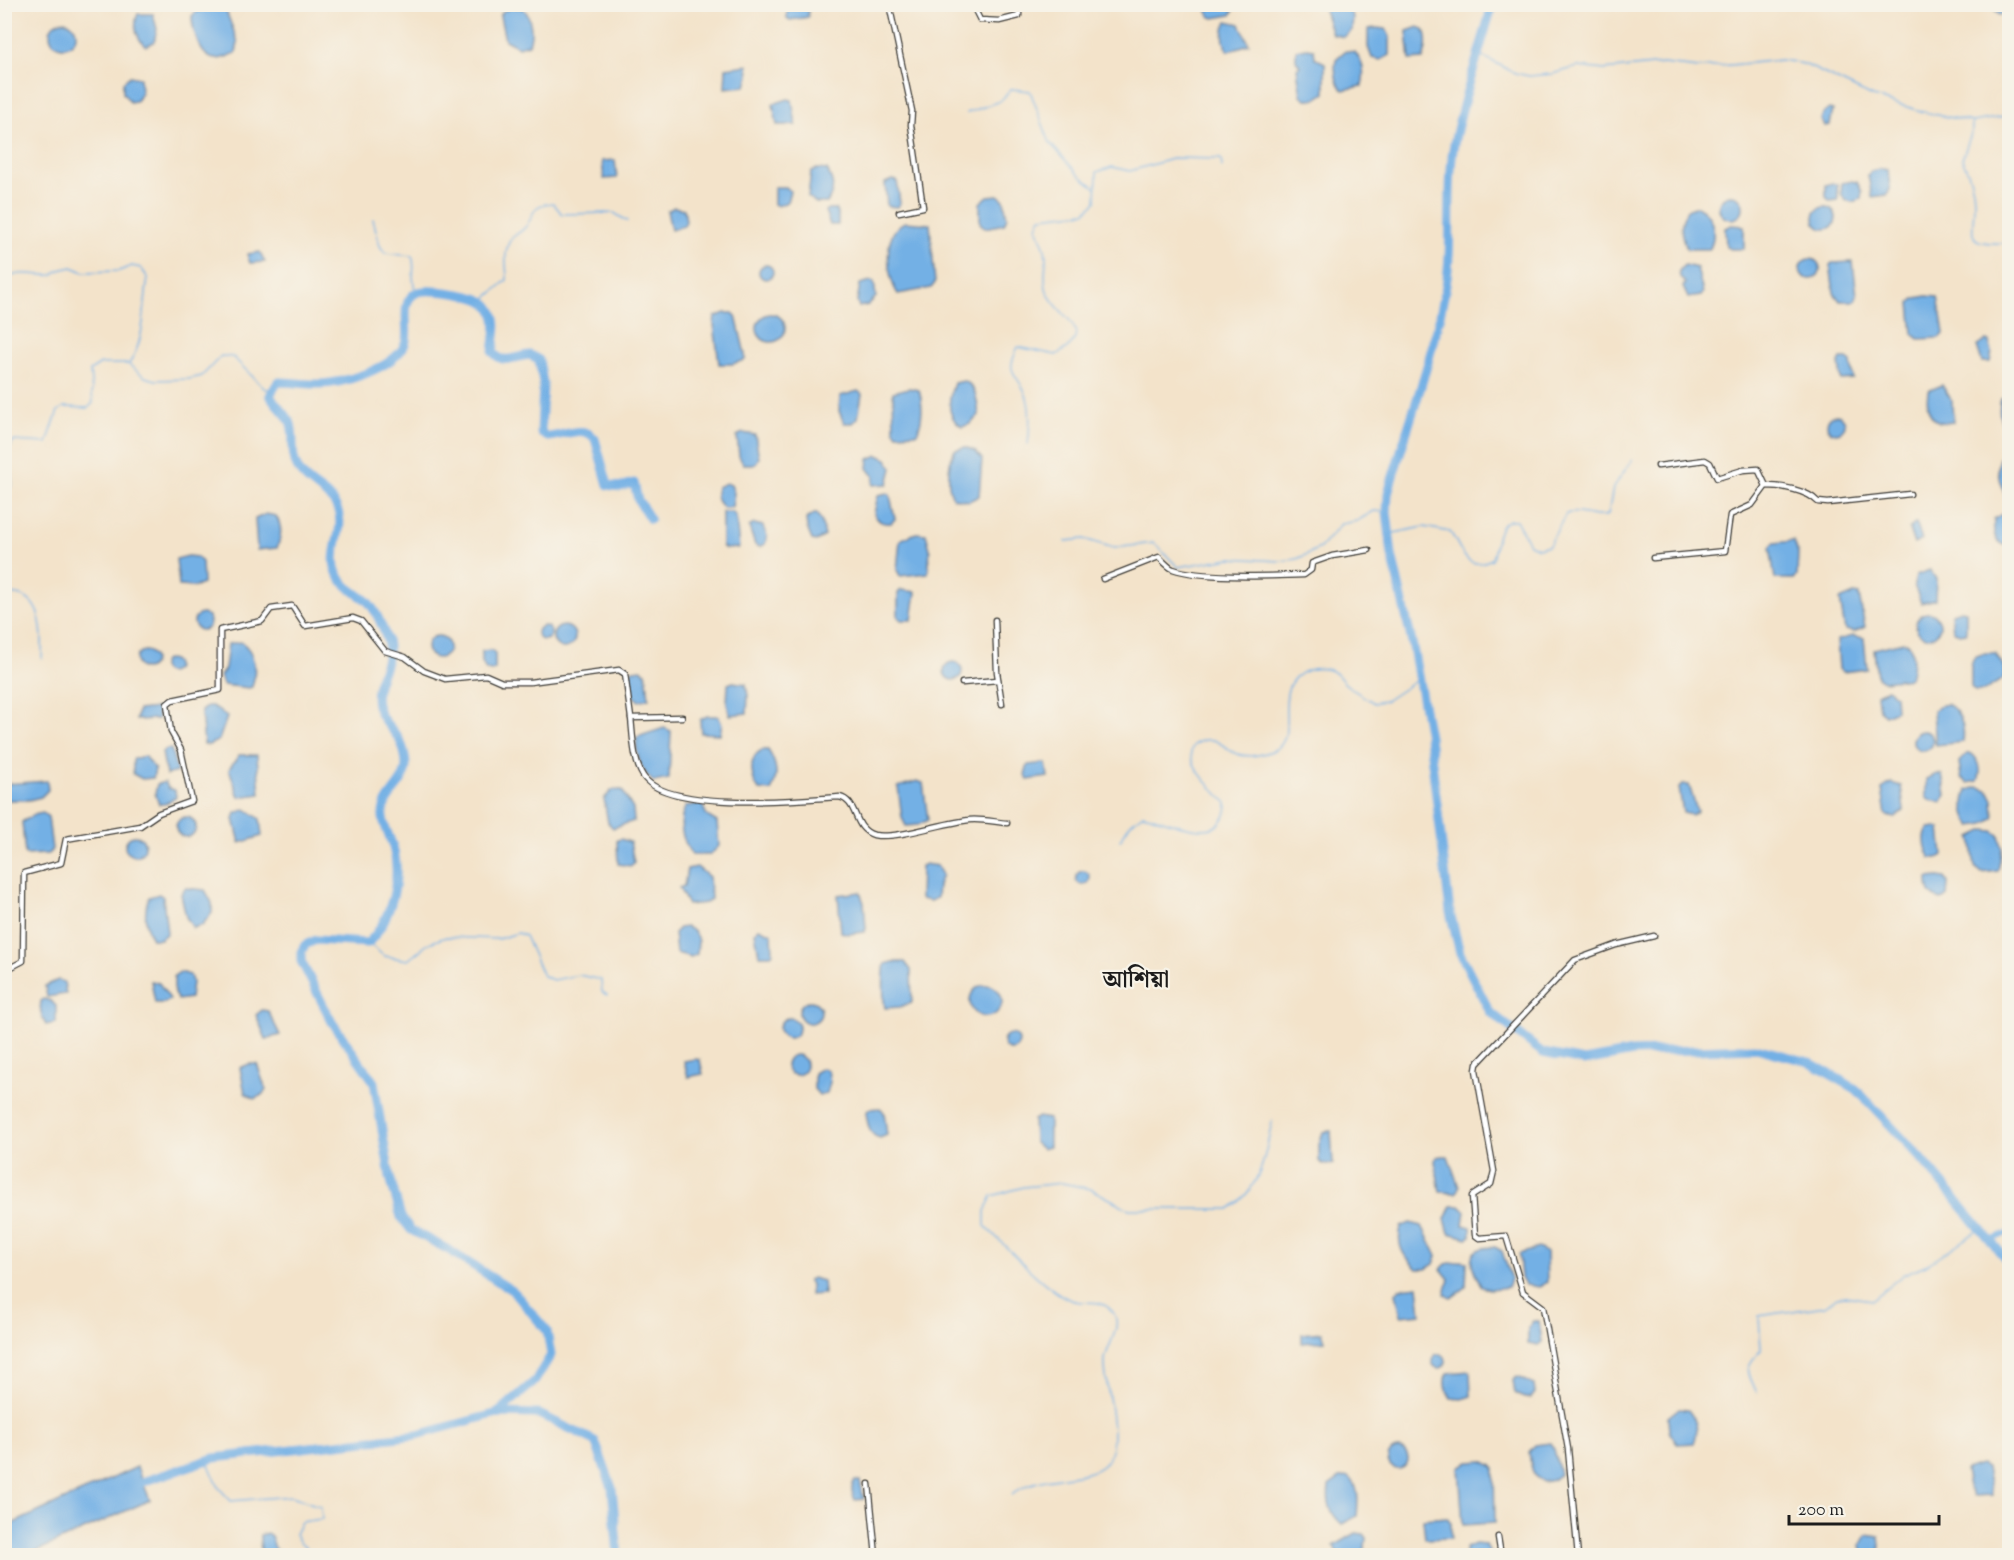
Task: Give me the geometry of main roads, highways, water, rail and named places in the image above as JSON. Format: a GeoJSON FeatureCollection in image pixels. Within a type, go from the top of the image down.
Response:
{"type":"FeatureCollection","features":[{"type":"Feature","properties":{"kind":"water"},"geometry":{"type":"Polygon","coordinates":[[[214,5],[225,8],[238,42],[236,53],[219,59],[206,55],[195,36],[192,22],[192,16],[197,11],[214,5]]]}},
{"type":"Feature","properties":{"kind":"water"},"geometry":{"type":"Polygon","coordinates":[[[787,5],[808,5],[808,17],[790,20],[787,18],[787,5]]]}},
{"type":"Feature","properties":{"kind":"water"},"geometry":{"type":"Polygon","coordinates":[[[1204,5],[1231,5],[1234,9],[1231,15],[1214,18],[1209,16],[1204,5]]]}},
{"type":"Feature","properties":{"kind":"water"},"geometry":{"type":"Polygon","coordinates":[[[1327,5],[1347,6],[1353,17],[1352,30],[1344,37],[1332,34],[1324,10],[1327,5]]]}},
{"type":"Feature","properties":{"kind":"water"},"geometry":{"type":"Polygon","coordinates":[[[1991,5],[2009,5],[2009,13],[1999,15],[1991,5]]]}},
{"type":"Feature","properties":{"kind":"water"},"geometry":{"type":"Polygon","coordinates":[[[523,8],[528,15],[531,30],[529,44],[518,47],[505,40],[500,16],[503,11],[523,8]]]}},
{"type":"Feature","properties":{"kind":"water"},"geometry":{"type":"Polygon","coordinates":[[[138,14],[153,14],[157,29],[154,42],[146,46],[136,31],[138,14]]]}},
{"type":"Feature","properties":{"kind":"water"},"geometry":{"type":"Polygon","coordinates":[[[63,21],[72,25],[76,34],[72,43],[63,47],[54,43],[50,34],[54,25],[63,21]]]}},
{"type":"Feature","properties":{"kind":"water"},"geometry":{"type":"Polygon","coordinates":[[[1227,21],[1240,24],[1249,44],[1228,51],[1223,36],[1227,21]]]}},
{"type":"Feature","properties":{"kind":"water"},"geometry":{"type":"Polygon","coordinates":[[[1418,27],[1424,29],[1425,51],[1423,59],[1410,60],[1407,31],[1418,27]]]}},
{"type":"Feature","properties":{"kind":"water"},"geometry":{"type":"Polygon","coordinates":[[[1368,29],[1386,29],[1390,37],[1390,55],[1381,60],[1372,58],[1368,47],[1368,29]]]}},
{"type":"Feature","properties":{"kind":"water"},"geometry":{"type":"Polygon","coordinates":[[[1314,49],[1315,58],[1325,63],[1325,93],[1316,99],[1306,99],[1301,95],[1297,68],[1300,66],[1296,60],[1296,50],[1314,49]]]}},
{"type":"Feature","properties":{"kind":"water"},"geometry":{"type":"Polygon","coordinates":[[[1345,51],[1355,52],[1362,64],[1363,76],[1362,86],[1343,90],[1337,79],[1335,67],[1336,59],[1345,51]]]}},
{"type":"Feature","properties":{"kind":"water"},"geometry":{"type":"Polygon","coordinates":[[[748,65],[749,76],[746,86],[725,88],[726,68],[748,65]]]}},
{"type":"Feature","properties":{"kind":"water"},"geometry":{"type":"Polygon","coordinates":[[[130,76],[140,78],[141,93],[136,101],[130,102],[123,93],[123,82],[130,76]]]}},
{"type":"Feature","properties":{"kind":"water"},"geometry":{"type":"Polygon","coordinates":[[[788,99],[792,100],[796,125],[777,125],[773,104],[788,99]]]}},
{"type":"Feature","properties":{"kind":"water"},"geometry":{"type":"Polygon","coordinates":[[[1829,109],[1833,110],[1830,125],[1825,126],[1821,120],[1823,114],[1829,109]]]}},
{"type":"Feature","properties":{"kind":"water"},"geometry":{"type":"Polygon","coordinates":[[[615,160],[617,178],[604,179],[602,161],[615,160]]]}},
{"type":"Feature","properties":{"kind":"water"},"geometry":{"type":"Polygon","coordinates":[[[817,169],[827,170],[831,178],[833,186],[827,203],[816,203],[808,197],[811,172],[817,169]]]}},
{"type":"Feature","properties":{"kind":"water"},"geometry":{"type":"Polygon","coordinates":[[[1888,170],[1890,189],[1887,195],[1872,197],[1868,175],[1871,171],[1888,170]]]}},
{"type":"Feature","properties":{"kind":"water"},"geometry":{"type":"Polygon","coordinates":[[[892,180],[897,181],[900,203],[897,207],[887,206],[885,183],[892,180]]]}},
{"type":"Feature","properties":{"kind":"water"},"geometry":{"type":"Polygon","coordinates":[[[1857,182],[1862,192],[1861,199],[1852,202],[1845,200],[1841,193],[1842,183],[1857,182]]]}},
{"type":"Feature","properties":{"kind":"water"},"geometry":{"type":"Polygon","coordinates":[[[1832,183],[1837,185],[1838,200],[1830,201],[1826,197],[1826,185],[1832,183]]]}},
{"type":"Feature","properties":{"kind":"water"},"geometry":{"type":"Polygon","coordinates":[[[774,187],[786,187],[790,191],[787,202],[778,206],[774,204],[774,187]]]}},
{"type":"Feature","properties":{"kind":"water"},"geometry":{"type":"Polygon","coordinates":[[[998,195],[1004,200],[1007,217],[1004,224],[985,228],[980,223],[980,203],[988,196],[998,195]]]}},
{"type":"Feature","properties":{"kind":"water"},"geometry":{"type":"Polygon","coordinates":[[[1731,195],[1739,199],[1743,207],[1739,215],[1731,219],[1723,215],[1719,207],[1723,199],[1731,195]]]}},
{"type":"Feature","properties":{"kind":"water"},"geometry":{"type":"Polygon","coordinates":[[[1697,206],[1707,214],[1712,224],[1713,236],[1710,249],[1687,249],[1683,239],[1681,230],[1684,215],[1687,210],[1697,206]]]}},
{"type":"Feature","properties":{"kind":"water"},"geometry":{"type":"Polygon","coordinates":[[[674,207],[684,209],[686,221],[684,226],[671,230],[667,211],[674,207]]]}},
{"type":"Feature","properties":{"kind":"water"},"geometry":{"type":"Polygon","coordinates":[[[1825,207],[1833,210],[1836,218],[1833,226],[1825,229],[1817,226],[1814,218],[1817,210],[1825,207]]]}},
{"type":"Feature","properties":{"kind":"water"},"geometry":{"type":"Polygon","coordinates":[[[835,209],[838,214],[838,225],[830,225],[825,211],[835,209]]]}},
{"type":"Feature","properties":{"kind":"water"},"geometry":{"type":"Polygon","coordinates":[[[905,222],[930,224],[935,283],[931,288],[898,294],[891,277],[888,255],[893,235],[905,222]]]}},
{"type":"Feature","properties":{"kind":"water"},"geometry":{"type":"Polygon","coordinates":[[[1731,225],[1744,226],[1744,249],[1726,247],[1725,228],[1731,225]]]}},
{"type":"Feature","properties":{"kind":"water"},"geometry":{"type":"Polygon","coordinates":[[[260,252],[265,262],[250,263],[247,254],[260,252]]]}},
{"type":"Feature","properties":{"kind":"water"},"geometry":{"type":"Polygon","coordinates":[[[1810,259],[1817,262],[1820,269],[1817,276],[1810,279],[1803,276],[1800,269],[1803,262],[1810,259]]]}},
{"type":"Feature","properties":{"kind":"water"},"geometry":{"type":"Polygon","coordinates":[[[1853,262],[1857,296],[1855,301],[1840,301],[1834,293],[1830,265],[1853,262]]]}},
{"type":"Feature","properties":{"kind":"water"},"geometry":{"type":"Polygon","coordinates":[[[766,265],[771,267],[773,272],[771,277],[766,279],[761,277],[759,272],[761,267],[766,265]]]}},
{"type":"Feature","properties":{"kind":"water"},"geometry":{"type":"Polygon","coordinates":[[[1684,265],[1697,268],[1703,293],[1701,296],[1688,298],[1683,287],[1685,283],[1679,271],[1684,265]]]}},
{"type":"Feature","properties":{"kind":"water"},"geometry":{"type":"Polygon","coordinates":[[[874,282],[876,297],[868,305],[859,307],[857,302],[860,284],[874,282]]]}},
{"type":"Feature","properties":{"kind":"water"},"geometry":{"type":"Polygon","coordinates":[[[1938,297],[1944,333],[1939,338],[1919,339],[1913,334],[1910,303],[1916,298],[1938,297]]]}},
{"type":"Feature","properties":{"kind":"water"},"geometry":{"type":"Polygon","coordinates":[[[733,313],[736,316],[745,354],[745,360],[732,364],[719,364],[714,324],[715,317],[733,313]]]}},
{"type":"Feature","properties":{"kind":"water"},"geometry":{"type":"Polygon","coordinates":[[[771,314],[781,318],[785,328],[781,338],[771,342],[761,338],[757,328],[761,318],[771,314]]]}},
{"type":"Feature","properties":{"kind":"water"},"geometry":{"type":"Polygon","coordinates":[[[1986,341],[1989,342],[1992,352],[1990,362],[1982,362],[1977,346],[1986,341]]]}},
{"type":"Feature","properties":{"kind":"water"},"geometry":{"type":"Polygon","coordinates":[[[1841,359],[1851,362],[1853,379],[1841,380],[1839,363],[1841,359]]]}},
{"type":"Feature","properties":{"kind":"water"},"geometry":{"type":"Polygon","coordinates":[[[964,381],[974,391],[979,415],[970,424],[962,427],[951,413],[950,395],[954,383],[964,381]]]}},
{"type":"Feature","properties":{"kind":"water"},"geometry":{"type":"Polygon","coordinates":[[[1942,385],[1952,401],[1953,422],[1939,422],[1931,416],[1929,411],[1928,391],[1942,385]]]}},
{"type":"Feature","properties":{"kind":"water"},"geometry":{"type":"Polygon","coordinates":[[[909,388],[919,390],[922,406],[920,422],[917,433],[897,434],[894,430],[893,392],[909,388]]]}},
{"type":"Feature","properties":{"kind":"water"},"geometry":{"type":"Polygon","coordinates":[[[858,391],[862,394],[858,418],[853,423],[844,423],[839,411],[840,396],[858,391]]]}},
{"type":"Feature","properties":{"kind":"water"},"geometry":{"type":"Polygon","coordinates":[[[2009,394],[2009,435],[2002,422],[1999,409],[2001,399],[2009,394]]]}},
{"type":"Feature","properties":{"kind":"water"},"geometry":{"type":"Polygon","coordinates":[[[1832,415],[1840,415],[1845,420],[1843,431],[1832,433],[1827,428],[1827,420],[1832,415]]]}},
{"type":"Feature","properties":{"kind":"water"},"geometry":{"type":"Polygon","coordinates":[[[743,433],[755,435],[759,458],[755,464],[743,464],[739,456],[737,436],[743,433]]]}},
{"type":"Feature","properties":{"kind":"water"},"geometry":{"type":"Polygon","coordinates":[[[965,447],[975,451],[982,459],[979,496],[969,501],[953,498],[949,480],[955,450],[965,447]]]}},
{"type":"Feature","properties":{"kind":"water"},"geometry":{"type":"Polygon","coordinates":[[[2009,448],[2009,500],[2002,488],[1998,465],[2003,452],[2009,448]]]}},
{"type":"Feature","properties":{"kind":"water"},"geometry":{"type":"Polygon","coordinates":[[[878,455],[887,459],[892,468],[888,484],[873,485],[874,476],[868,468],[869,459],[878,455]]]}},
{"type":"Feature","properties":{"kind":"water"},"geometry":{"type":"Polygon","coordinates":[[[726,483],[731,485],[734,493],[732,507],[724,508],[716,494],[717,487],[726,483]]]}},
{"type":"Feature","properties":{"kind":"water"},"geometry":{"type":"Polygon","coordinates":[[[887,493],[890,495],[895,519],[891,523],[881,522],[874,514],[878,495],[887,493]]]}},
{"type":"Feature","properties":{"kind":"water"},"geometry":{"type":"Polygon","coordinates":[[[722,512],[732,512],[736,517],[739,548],[725,549],[722,546],[722,512]]]}},
{"type":"Feature","properties":{"kind":"water"},"geometry":{"type":"Polygon","coordinates":[[[816,513],[821,520],[825,536],[816,541],[812,540],[806,519],[816,513]]]}},
{"type":"Feature","properties":{"kind":"water"},"geometry":{"type":"Polygon","coordinates":[[[266,514],[276,516],[281,532],[280,540],[277,548],[257,550],[255,519],[266,514]]]}},
{"type":"Feature","properties":{"kind":"water"},"geometry":{"type":"Polygon","coordinates":[[[2002,514],[2009,514],[2009,547],[2000,542],[1994,533],[1994,519],[2002,514]]]}},
{"type":"Feature","properties":{"kind":"water"},"geometry":{"type":"Polygon","coordinates":[[[1916,523],[1922,540],[1914,544],[1909,529],[1916,523]]]}},
{"type":"Feature","properties":{"kind":"water"},"geometry":{"type":"Polygon","coordinates":[[[754,524],[763,526],[767,536],[765,544],[760,547],[755,545],[749,527],[754,524]]]}},
{"type":"Feature","properties":{"kind":"water"},"geometry":{"type":"Polygon","coordinates":[[[916,533],[926,534],[930,549],[928,573],[900,576],[897,570],[900,540],[916,533]]]}},
{"type":"Feature","properties":{"kind":"water"},"geometry":{"type":"Polygon","coordinates":[[[1794,541],[1798,553],[1797,576],[1795,579],[1775,579],[1770,547],[1774,543],[1794,541]]]}},
{"type":"Feature","properties":{"kind":"water"},"geometry":{"type":"Polygon","coordinates":[[[188,556],[197,557],[202,562],[203,584],[195,587],[179,586],[176,559],[188,556]]]}},
{"type":"Feature","properties":{"kind":"water"},"geometry":{"type":"Polygon","coordinates":[[[1930,570],[1936,579],[1935,600],[1921,603],[1914,585],[1916,575],[1930,570]]]}},
{"type":"Feature","properties":{"kind":"water"},"geometry":{"type":"Polygon","coordinates":[[[901,590],[916,592],[912,620],[901,620],[898,617],[898,593],[901,590]]]}},
{"type":"Feature","properties":{"kind":"water"},"geometry":{"type":"Polygon","coordinates":[[[1854,594],[1859,595],[1865,627],[1854,632],[1845,630],[1840,600],[1854,594]]]}},
{"type":"Feature","properties":{"kind":"water"},"geometry":{"type":"Polygon","coordinates":[[[1966,611],[1966,633],[1959,634],[1953,630],[1951,613],[1966,611]]]}},
{"type":"Feature","properties":{"kind":"water"},"geometry":{"type":"Polygon","coordinates":[[[1928,613],[1933,614],[1939,620],[1939,630],[1933,636],[1928,637],[1923,636],[1917,630],[1916,625],[1917,620],[1923,614],[1928,613]]]}},
{"type":"Feature","properties":{"kind":"water"},"geometry":{"type":"Polygon","coordinates":[[[199,614],[205,614],[210,622],[208,628],[199,630],[194,625],[194,619],[199,614]]]}},
{"type":"Feature","properties":{"kind":"water"},"geometry":{"type":"Polygon","coordinates":[[[544,626],[549,628],[551,633],[549,638],[544,640],[539,638],[537,633],[539,628],[544,626]]]}},
{"type":"Feature","properties":{"kind":"water"},"geometry":{"type":"Polygon","coordinates":[[[564,626],[572,629],[575,637],[572,645],[564,648],[556,645],[553,637],[556,629],[564,626]]]}},
{"type":"Feature","properties":{"kind":"water"},"geometry":{"type":"Polygon","coordinates":[[[438,636],[448,643],[449,647],[442,657],[438,658],[428,651],[427,647],[434,637],[438,636]]]}},
{"type":"Feature","properties":{"kind":"water"},"geometry":{"type":"Polygon","coordinates":[[[1853,636],[1864,638],[1867,669],[1843,672],[1839,669],[1837,640],[1853,636]]]}},
{"type":"Feature","properties":{"kind":"water"},"geometry":{"type":"Polygon","coordinates":[[[241,642],[246,646],[254,662],[254,681],[252,687],[249,688],[223,685],[220,676],[225,669],[228,644],[241,642]]]}},
{"type":"Feature","properties":{"kind":"water"},"geometry":{"type":"Polygon","coordinates":[[[1903,642],[1908,643],[1912,651],[1913,665],[1910,678],[1883,681],[1877,677],[1874,649],[1903,642]]]}},
{"type":"Feature","properties":{"kind":"water"},"geometry":{"type":"Polygon","coordinates":[[[491,650],[495,653],[495,669],[492,671],[486,670],[482,662],[482,651],[491,650]]]}},
{"type":"Feature","properties":{"kind":"water"},"geometry":{"type":"Polygon","coordinates":[[[141,651],[149,651],[154,656],[152,667],[141,669],[136,664],[136,656],[141,651]]]}},
{"type":"Feature","properties":{"kind":"water"},"geometry":{"type":"Polygon","coordinates":[[[1985,653],[1995,653],[2004,667],[2004,678],[1984,691],[1975,691],[1971,687],[1971,665],[1974,657],[1985,653]]]}},
{"type":"Feature","properties":{"kind":"water"},"geometry":{"type":"Polygon","coordinates":[[[169,659],[174,661],[176,666],[174,671],[169,673],[164,671],[162,666],[164,661],[169,659]]]}},
{"type":"Feature","properties":{"kind":"water"},"geometry":{"type":"Polygon","coordinates":[[[953,662],[959,665],[962,671],[959,677],[953,680],[947,677],[944,671],[947,665],[953,662]]]}},
{"type":"Feature","properties":{"kind":"water"},"geometry":{"type":"Polygon","coordinates":[[[641,669],[646,672],[649,698],[639,701],[633,696],[631,672],[641,669]]]}},
{"type":"Feature","properties":{"kind":"water"},"geometry":{"type":"Polygon","coordinates":[[[733,682],[746,684],[747,713],[730,715],[727,704],[728,684],[733,682]]]}},
{"type":"Feature","properties":{"kind":"water"},"geometry":{"type":"Polygon","coordinates":[[[1887,689],[1895,695],[1896,710],[1885,715],[1879,710],[1877,694],[1887,689]]]}},
{"type":"Feature","properties":{"kind":"water"},"geometry":{"type":"Polygon","coordinates":[[[1947,704],[1959,715],[1963,742],[1936,745],[1933,711],[1947,704]]]}},
{"type":"Feature","properties":{"kind":"water"},"geometry":{"type":"Polygon","coordinates":[[[207,706],[212,706],[227,717],[219,740],[209,745],[204,744],[201,711],[207,706]]]}},
{"type":"Feature","properties":{"kind":"water"},"geometry":{"type":"Polygon","coordinates":[[[157,708],[158,719],[136,720],[138,710],[157,708]]]}},
{"type":"Feature","properties":{"kind":"water"},"geometry":{"type":"Polygon","coordinates":[[[707,716],[718,716],[722,724],[720,734],[701,733],[700,720],[707,716]]]}},
{"type":"Feature","properties":{"kind":"water"},"geometry":{"type":"Polygon","coordinates":[[[664,728],[671,731],[669,779],[654,782],[640,762],[637,737],[664,728]]]}},
{"type":"Feature","properties":{"kind":"water"},"geometry":{"type":"Polygon","coordinates":[[[1923,731],[1930,734],[1933,741],[1930,748],[1923,751],[1916,748],[1913,741],[1916,734],[1923,731]]]}},
{"type":"Feature","properties":{"kind":"water"},"geometry":{"type":"Polygon","coordinates":[[[171,749],[177,772],[166,775],[162,752],[171,749]]]}},
{"type":"Feature","properties":{"kind":"water"},"geometry":{"type":"Polygon","coordinates":[[[762,750],[768,750],[775,765],[776,775],[771,791],[759,790],[752,774],[754,758],[762,750]]]}},
{"type":"Feature","properties":{"kind":"water"},"geometry":{"type":"Polygon","coordinates":[[[1967,754],[1972,754],[1980,766],[1978,781],[1968,783],[1961,777],[1959,762],[1967,754]]]}},
{"type":"Feature","properties":{"kind":"water"},"geometry":{"type":"Polygon","coordinates":[[[239,755],[257,755],[260,794],[239,797],[229,769],[239,755]]]}},
{"type":"Feature","properties":{"kind":"water"},"geometry":{"type":"Polygon","coordinates":[[[144,756],[155,769],[153,778],[142,779],[133,774],[133,759],[144,756]]]}},
{"type":"Feature","properties":{"kind":"water"},"geometry":{"type":"Polygon","coordinates":[[[1046,763],[1048,777],[1028,780],[1025,775],[1028,765],[1046,763]]]}},
{"type":"Feature","properties":{"kind":"water"},"geometry":{"type":"Polygon","coordinates":[[[1937,774],[1942,775],[1946,795],[1941,802],[1929,800],[1926,797],[1926,779],[1937,774]]]}},
{"type":"Feature","properties":{"kind":"water"},"geometry":{"type":"Polygon","coordinates":[[[47,781],[48,790],[41,797],[29,800],[5,800],[5,784],[47,781]]]}},
{"type":"Feature","properties":{"kind":"water"},"geometry":{"type":"Polygon","coordinates":[[[917,781],[923,783],[928,820],[918,825],[906,826],[902,818],[898,787],[917,781]]]}},
{"type":"Feature","properties":{"kind":"water"},"geometry":{"type":"Polygon","coordinates":[[[165,782],[168,788],[175,790],[176,797],[165,804],[159,804],[155,794],[157,784],[165,782]]]}},
{"type":"Feature","properties":{"kind":"water"},"geometry":{"type":"Polygon","coordinates":[[[1891,783],[1901,786],[1904,811],[1895,817],[1886,815],[1882,789],[1891,783]]]}},
{"type":"Feature","properties":{"kind":"water"},"geometry":{"type":"Polygon","coordinates":[[[1682,785],[1689,785],[1697,811],[1691,815],[1683,813],[1679,788],[1682,785]]]}},
{"type":"Feature","properties":{"kind":"water"},"geometry":{"type":"Polygon","coordinates":[[[1978,787],[1988,790],[1993,800],[1994,818],[1985,824],[1972,826],[1965,813],[1964,800],[1967,790],[1978,787]]]}},
{"type":"Feature","properties":{"kind":"water"},"geometry":{"type":"Polygon","coordinates":[[[612,790],[622,790],[633,809],[634,821],[613,828],[608,823],[604,799],[612,790]]]}},
{"type":"Feature","properties":{"kind":"water"},"geometry":{"type":"Polygon","coordinates":[[[702,804],[707,816],[717,822],[719,846],[710,855],[692,855],[683,838],[681,825],[683,812],[686,806],[702,804]]]}},
{"type":"Feature","properties":{"kind":"water"},"geometry":{"type":"Polygon","coordinates":[[[246,809],[260,819],[262,836],[240,843],[234,819],[236,813],[246,809]]]}},
{"type":"Feature","properties":{"kind":"water"},"geometry":{"type":"Polygon","coordinates":[[[43,813],[48,817],[52,849],[49,854],[25,855],[22,822],[33,815],[43,813]]]}},
{"type":"Feature","properties":{"kind":"water"},"geometry":{"type":"Polygon","coordinates":[[[186,817],[193,820],[196,827],[193,834],[186,837],[179,834],[176,827],[179,820],[186,817]]]}},
{"type":"Feature","properties":{"kind":"water"},"geometry":{"type":"Polygon","coordinates":[[[1929,828],[1940,829],[1943,855],[1931,858],[1925,839],[1929,828]]]}},
{"type":"Feature","properties":{"kind":"water"},"geometry":{"type":"Polygon","coordinates":[[[1985,830],[1999,835],[2002,848],[1998,871],[1982,873],[1975,867],[1971,837],[1985,830]]]}},
{"type":"Feature","properties":{"kind":"water"},"geometry":{"type":"Polygon","coordinates":[[[131,836],[139,836],[145,842],[145,850],[139,856],[131,856],[125,850],[125,842],[131,836]]]}},
{"type":"Feature","properties":{"kind":"water"},"geometry":{"type":"Polygon","coordinates":[[[617,840],[630,842],[634,862],[631,866],[618,864],[617,840]]]}},
{"type":"Feature","properties":{"kind":"water"},"geometry":{"type":"Polygon","coordinates":[[[925,864],[937,866],[942,875],[937,898],[930,901],[920,899],[921,866],[925,864]]]}},
{"type":"Feature","properties":{"kind":"water"},"geometry":{"type":"Polygon","coordinates":[[[697,867],[709,877],[711,899],[706,903],[688,905],[679,888],[684,886],[687,869],[697,867]]]}},
{"type":"Feature","properties":{"kind":"water"},"geometry":{"type":"Polygon","coordinates":[[[1080,871],[1086,871],[1090,878],[1086,885],[1080,885],[1076,881],[1076,875],[1080,871]]]}},
{"type":"Feature","properties":{"kind":"water"},"geometry":{"type":"Polygon","coordinates":[[[1928,878],[1945,878],[1948,883],[1947,896],[1942,900],[1932,895],[1928,886],[1928,878]]]}},
{"type":"Feature","properties":{"kind":"water"},"geometry":{"type":"Polygon","coordinates":[[[185,888],[205,890],[212,903],[212,913],[202,925],[193,928],[186,917],[181,894],[185,888]]]}},
{"type":"Feature","properties":{"kind":"water"},"geometry":{"type":"Polygon","coordinates":[[[860,892],[864,903],[866,929],[864,932],[848,934],[841,932],[838,895],[860,892]]]}},
{"type":"Feature","properties":{"kind":"water"},"geometry":{"type":"Polygon","coordinates":[[[159,894],[163,897],[167,933],[160,939],[152,939],[146,924],[146,907],[149,897],[159,894]]]}},
{"type":"Feature","properties":{"kind":"water"},"geometry":{"type":"Polygon","coordinates":[[[686,927],[694,931],[698,941],[697,954],[691,957],[676,953],[674,933],[679,928],[686,927]]]}},
{"type":"Feature","properties":{"kind":"water"},"geometry":{"type":"Polygon","coordinates":[[[759,928],[772,934],[773,953],[771,955],[759,955],[755,932],[759,928]]]}},
{"type":"Feature","properties":{"kind":"water"},"geometry":{"type":"Polygon","coordinates":[[[905,962],[911,970],[912,1002],[900,1007],[885,1008],[884,967],[885,964],[905,962]]]}},
{"type":"Feature","properties":{"kind":"water"},"geometry":{"type":"Polygon","coordinates":[[[180,972],[190,975],[192,982],[190,998],[178,1000],[174,994],[174,976],[180,972]]]}},
{"type":"Feature","properties":{"kind":"water"},"geometry":{"type":"Polygon","coordinates":[[[58,980],[64,982],[66,994],[47,997],[45,986],[58,980]]]}},
{"type":"Feature","properties":{"kind":"water"},"geometry":{"type":"Polygon","coordinates":[[[151,981],[159,983],[170,999],[165,1003],[155,1003],[151,981]]]}},
{"type":"Feature","properties":{"kind":"water"},"geometry":{"type":"Polygon","coordinates":[[[986,985],[997,990],[1002,1001],[997,1012],[986,1017],[975,1012],[970,1001],[975,990],[986,985]]]}},
{"type":"Feature","properties":{"kind":"water"},"geometry":{"type":"Polygon","coordinates":[[[44,999],[56,1006],[56,1023],[46,1025],[44,1022],[40,1007],[44,999]]]}},
{"type":"Feature","properties":{"kind":"water"},"geometry":{"type":"Polygon","coordinates":[[[810,1001],[818,1004],[821,1012],[818,1020],[810,1023],[802,1020],[799,1012],[802,1004],[810,1001]]]}},
{"type":"Feature","properties":{"kind":"water"},"geometry":{"type":"Polygon","coordinates":[[[262,1010],[268,1011],[280,1035],[266,1039],[256,1015],[262,1010]]]}},
{"type":"Feature","properties":{"kind":"water"},"geometry":{"type":"Polygon","coordinates":[[[789,1018],[796,1021],[799,1028],[796,1035],[789,1038],[782,1035],[779,1028],[782,1021],[789,1018]]]}},
{"type":"Feature","properties":{"kind":"water"},"geometry":{"type":"Polygon","coordinates":[[[1011,1034],[1019,1042],[1011,1050],[1003,1042],[1011,1034]]]}},
{"type":"Feature","properties":{"kind":"water"},"geometry":{"type":"Polygon","coordinates":[[[796,1055],[803,1058],[806,1065],[803,1072],[796,1075],[789,1072],[786,1065],[789,1058],[796,1055]]]}},
{"type":"Feature","properties":{"kind":"water"},"geometry":{"type":"Polygon","coordinates":[[[700,1060],[703,1074],[688,1077],[684,1061],[700,1060]]]}},
{"type":"Feature","properties":{"kind":"water"},"geometry":{"type":"Polygon","coordinates":[[[249,1064],[257,1064],[266,1090],[254,1099],[245,1093],[240,1068],[249,1064]]]}},
{"type":"Feature","properties":{"kind":"water"},"geometry":{"type":"Polygon","coordinates":[[[822,1068],[828,1070],[830,1082],[827,1093],[819,1095],[814,1089],[814,1073],[822,1068]]]}},
{"type":"Feature","properties":{"kind":"water"},"geometry":{"type":"Polygon","coordinates":[[[880,1108],[884,1112],[887,1135],[880,1138],[871,1132],[866,1113],[869,1109],[880,1108]]]}},
{"type":"Feature","properties":{"kind":"water"},"geometry":{"type":"Polygon","coordinates":[[[1038,1117],[1049,1119],[1049,1147],[1042,1149],[1034,1142],[1033,1120],[1038,1117]]]}},
{"type":"Feature","properties":{"kind":"water"},"geometry":{"type":"Polygon","coordinates":[[[1331,1131],[1333,1164],[1323,1164],[1319,1161],[1319,1144],[1323,1132],[1331,1131]]]}},
{"type":"Feature","properties":{"kind":"water"},"geometry":{"type":"Polygon","coordinates":[[[1448,1156],[1459,1187],[1456,1193],[1440,1192],[1435,1161],[1436,1157],[1448,1156]]]}},
{"type":"Feature","properties":{"kind":"water"},"geometry":{"type":"Polygon","coordinates":[[[1451,1206],[1460,1206],[1465,1211],[1463,1225],[1471,1227],[1471,1236],[1467,1238],[1449,1233],[1445,1219],[1451,1206]]]}},
{"type":"Feature","properties":{"kind":"water"},"geometry":{"type":"Polygon","coordinates":[[[1410,1223],[1422,1226],[1437,1256],[1434,1264],[1426,1269],[1417,1269],[1408,1260],[1400,1245],[1401,1227],[1410,1223]]]}},
{"type":"Feature","properties":{"kind":"water"},"geometry":{"type":"Polygon","coordinates":[[[1495,1247],[1502,1251],[1511,1279],[1508,1287],[1490,1289],[1482,1287],[1474,1271],[1472,1259],[1477,1250],[1495,1247]]]}},
{"type":"Feature","properties":{"kind":"water"},"geometry":{"type":"Polygon","coordinates":[[[1538,1248],[1546,1252],[1547,1282],[1539,1287],[1525,1285],[1521,1278],[1519,1254],[1538,1248]]]}},
{"type":"Feature","properties":{"kind":"water"},"geometry":{"type":"Polygon","coordinates":[[[1467,1262],[1466,1287],[1451,1298],[1445,1294],[1449,1279],[1441,1269],[1446,1264],[1467,1262]]]}},
{"type":"Feature","properties":{"kind":"water"},"geometry":{"type":"Polygon","coordinates":[[[812,1278],[823,1281],[824,1294],[810,1295],[811,1284],[808,1281],[812,1278]]]}},
{"type":"Feature","properties":{"kind":"water"},"geometry":{"type":"Polygon","coordinates":[[[1418,1286],[1421,1314],[1401,1316],[1396,1293],[1400,1288],[1418,1286]]]}},
{"type":"Feature","properties":{"kind":"water"},"geometry":{"type":"Polygon","coordinates":[[[1533,1321],[1539,1321],[1542,1342],[1538,1345],[1528,1343],[1528,1328],[1533,1321]]]}},
{"type":"Feature","properties":{"kind":"water"},"geometry":{"type":"Polygon","coordinates":[[[1322,1332],[1325,1341],[1302,1343],[1302,1334],[1322,1332]]]}},
{"type":"Feature","properties":{"kind":"water"},"geometry":{"type":"Polygon","coordinates":[[[1436,1354],[1442,1354],[1446,1361],[1442,1368],[1436,1368],[1432,1364],[1432,1358],[1436,1354]]]}},
{"type":"Feature","properties":{"kind":"water"},"geometry":{"type":"Polygon","coordinates":[[[1470,1371],[1471,1396],[1462,1399],[1451,1398],[1446,1386],[1448,1373],[1470,1371]]]}},
{"type":"Feature","properties":{"kind":"water"},"geometry":{"type":"Polygon","coordinates":[[[1517,1377],[1534,1385],[1535,1393],[1531,1398],[1524,1398],[1515,1393],[1513,1380],[1517,1377]]]}},
{"type":"Feature","properties":{"kind":"water"},"geometry":{"type":"Polygon","coordinates":[[[1678,1409],[1688,1410],[1693,1418],[1697,1430],[1694,1443],[1678,1444],[1669,1432],[1668,1417],[1678,1409]]]}},
{"type":"Feature","properties":{"kind":"water"},"geometry":{"type":"Polygon","coordinates":[[[1550,1443],[1554,1449],[1560,1474],[1553,1480],[1543,1482],[1534,1473],[1529,1452],[1535,1445],[1550,1443]]]}},
{"type":"Feature","properties":{"kind":"water"},"geometry":{"type":"Polygon","coordinates":[[[1398,1449],[1405,1452],[1408,1459],[1405,1466],[1398,1469],[1391,1466],[1388,1459],[1391,1452],[1398,1449]]]}},
{"type":"Feature","properties":{"kind":"water"},"geometry":{"type":"Polygon","coordinates":[[[1483,1461],[1494,1467],[1495,1523],[1463,1525],[1459,1468],[1469,1462],[1483,1461]]]}},
{"type":"Feature","properties":{"kind":"water"},"geometry":{"type":"Polygon","coordinates":[[[1980,1465],[1987,1468],[1992,1495],[1973,1496],[1968,1487],[1965,1470],[1980,1465]]]}},
{"type":"Feature","properties":{"kind":"water"},"geometry":{"type":"Polygon","coordinates":[[[137,1467],[150,1500],[28,1555],[5,1555],[5,1527],[137,1467]]]}},
{"type":"Feature","properties":{"kind":"water"},"geometry":{"type":"Polygon","coordinates":[[[1349,1477],[1357,1490],[1357,1516],[1342,1524],[1334,1516],[1330,1507],[1329,1486],[1340,1478],[1349,1477]]]}},
{"type":"Feature","properties":{"kind":"water"},"geometry":{"type":"Polygon","coordinates":[[[855,1481],[860,1481],[864,1499],[855,1500],[852,1485],[855,1481]]]}},
{"type":"Feature","properties":{"kind":"water"},"geometry":{"type":"Polygon","coordinates":[[[1447,1517],[1451,1523],[1451,1538],[1425,1539],[1423,1519],[1447,1517]]]}},
{"type":"Feature","properties":{"kind":"water"},"geometry":{"type":"Polygon","coordinates":[[[267,1533],[271,1536],[277,1555],[261,1555],[260,1535],[267,1533]]]}},
{"type":"Feature","properties":{"kind":"water"},"geometry":{"type":"Polygon","coordinates":[[[1356,1533],[1363,1534],[1366,1538],[1364,1555],[1337,1554],[1334,1546],[1356,1533]]]}},
{"type":"Feature","properties":{"kind":"water"},"geometry":{"type":"Polygon","coordinates":[[[1867,1535],[1879,1537],[1881,1555],[1863,1555],[1861,1546],[1867,1535]]]}},
{"type":"Feature","properties":{"kind":"water"},"geometry":{"type":"Polygon","coordinates":[[[1475,1544],[1486,1545],[1491,1555],[1464,1555],[1466,1548],[1475,1544]]]}},
{"type":"Feature","properties":{"kind":"waterway"},"geometry":{"type":"LineString","coordinates":[[1492,4],[1461,113],[1453,150],[1448,273],[1440,317],[1388,493],[1387,512],[1392,555],[1413,647],[1429,737],[1450,912],[1460,953],[1490,1012],[1543,1053],[1584,1061],[1633,1052],[1756,1048],[1809,1062],[1856,1089],[1921,1158],[2010,1264]]}},
{"type":"Feature","properties":{"kind":"waterway"},"geometry":{"type":"LineString","coordinates":[[1480,55],[1515,73],[1529,76],[1552,74],[1578,67],[1604,70],[1663,64],[1699,68],[1781,60],[1804,64],[1873,97],[1928,113],[1972,122],[2010,116]]}},
{"type":"Feature","properties":{"kind":"waterway"},"geometry":{"type":"LineString","coordinates":[[967,113],[1000,101],[1012,89],[1030,91],[1050,143],[1078,174],[1096,188]]}},
{"type":"Feature","properties":{"kind":"waterway"},"geometry":{"type":"LineString","coordinates":[[1972,123],[1972,131],[1962,159],[1973,189],[1974,236],[1983,242],[2010,243]]}},
{"type":"Feature","properties":{"kind":"waterway"},"geometry":{"type":"LineString","coordinates":[[1028,444],[1030,424],[1027,396],[1012,370],[1014,355],[1018,347],[1056,355],[1069,346],[1075,338],[1072,323],[1047,291],[1045,249],[1037,227],[1041,217],[1085,212],[1096,202],[1097,172],[1112,167],[1130,171],[1175,158],[1221,159],[1222,167]]}},
{"type":"Feature","properties":{"kind":"waterway"},"geometry":{"type":"LineString","coordinates":[[483,301],[507,280],[506,253],[509,243],[525,227],[537,207],[553,203],[562,214],[614,213],[627,221]]}},
{"type":"Feature","properties":{"kind":"waterway"},"geometry":{"type":"LineString","coordinates":[[373,219],[380,246],[385,253],[412,256],[416,292]]}},
{"type":"Feature","properties":{"kind":"waterway"},"geometry":{"type":"LineString","coordinates":[[4,281],[21,274],[53,275],[59,270],[72,267],[84,272],[119,271],[132,266],[141,268],[148,278],[143,323],[138,344],[129,364]]}},
{"type":"Feature","properties":{"kind":"waterway"},"geometry":{"type":"LineString","coordinates":[[498,1413],[535,1381],[551,1355],[547,1331],[513,1291],[447,1249],[411,1230],[401,1217],[390,1177],[374,1082],[332,1022],[301,961],[301,952],[305,945],[316,940],[368,943],[383,923],[392,898],[396,872],[393,847],[384,821],[383,810],[403,778],[406,764],[401,744],[383,719],[377,705],[377,688],[387,657],[387,640],[370,604],[346,585],[337,573],[334,556],[340,523],[336,506],[298,469],[294,458],[291,424],[270,395],[278,382],[315,384],[338,382],[365,374],[390,361],[405,344],[406,309],[411,297],[416,293],[439,291],[478,299],[489,305],[494,315],[496,328],[493,352],[501,359],[530,355],[539,360],[543,383],[541,433],[548,437],[573,432],[585,432],[590,435],[595,439],[608,485],[620,487],[634,483],[638,500],[650,519]]}},
{"type":"Feature","properties":{"kind":"waterway"},"geometry":{"type":"LineString","coordinates":[[4,503],[12,483],[8,451],[13,441],[47,443],[58,411],[64,407],[88,408],[93,403],[90,371],[101,364],[128,364],[145,377],[156,380],[189,379],[202,376],[221,356],[233,357],[265,389],[272,389]]}},
{"type":"Feature","properties":{"kind":"waterway"},"geometry":{"type":"LineString","coordinates":[[1389,534],[1424,527],[1450,532],[1465,558],[1475,563],[1492,559],[1498,533],[1509,520],[1516,520],[1529,544],[1538,548],[1549,545],[1566,514],[1608,515],[1613,488],[1632,460]]}},
{"type":"Feature","properties":{"kind":"waterway"},"geometry":{"type":"LineString","coordinates":[[1066,541],[1084,539],[1114,548],[1154,543],[1178,567],[1230,558],[1280,561],[1297,559],[1320,548],[1341,524],[1357,521],[1374,511],[1387,512]]}},
{"type":"Feature","properties":{"kind":"waterway"},"geometry":{"type":"LineString","coordinates":[[4,595],[27,598],[33,605],[41,624],[42,659]]}},
{"type":"Feature","properties":{"kind":"waterway"},"geometry":{"type":"LineString","coordinates":[[1120,840],[1130,824],[1143,814],[1194,828],[1206,829],[1217,826],[1224,817],[1227,803],[1201,775],[1195,766],[1191,750],[1195,744],[1204,740],[1213,740],[1234,753],[1247,756],[1276,749],[1283,742],[1286,732],[1286,697],[1289,686],[1296,677],[1308,670],[1321,669],[1334,672],[1350,688],[1374,703],[1387,700],[1417,680]]}},
{"type":"Feature","properties":{"kind":"waterway"},"geometry":{"type":"LineString","coordinates":[[368,943],[384,956],[408,960],[429,943],[446,937],[498,939],[518,933],[525,936],[543,976],[553,980],[579,975],[601,980],[602,992],[607,995]]}},
{"type":"Feature","properties":{"kind":"waterway"},"geometry":{"type":"LineString","coordinates":[[1012,1495],[1033,1483],[1094,1471],[1102,1466],[1109,1457],[1113,1431],[1105,1360],[1116,1321],[1106,1306],[1071,1300],[1061,1295],[1026,1267],[985,1226],[985,1211],[992,1196],[1023,1187],[1062,1183],[1091,1189],[1129,1209],[1229,1209],[1240,1201],[1255,1181],[1264,1158],[1272,1120]]}},
{"type":"Feature","properties":{"kind":"waterway"},"geometry":{"type":"LineString","coordinates":[[1757,1393],[1748,1370],[1751,1361],[1761,1350],[1759,1316],[1825,1306],[1837,1297],[1872,1300],[1904,1274],[1928,1264],[1980,1229]]}},
{"type":"Feature","properties":{"kind":"waterway"},"geometry":{"type":"LineString","coordinates":[[1990,1241],[2010,1232]]}},
{"type":"Feature","properties":{"kind":"waterway"},"geometry":{"type":"LineString","coordinates":[[133,1485],[214,1458],[417,1435],[498,1413],[539,1414],[595,1441],[612,1488],[618,1556]]}},
{"type":"Feature","properties":{"kind":"waterway"},"geometry":{"type":"LineString","coordinates":[[207,1460],[219,1488],[231,1501],[292,1496],[321,1507],[322,1519],[301,1522],[295,1534],[300,1543],[316,1556]]}},
{"type":"Feature","properties":{"kind":"waterway"},"geometry":{"type":"LineString","coordinates":[[1919,1556],[1927,1553],[1932,1556]]}},
{"type":"Feature","properties":{"kind":"district","name":"আশিয়া"},"geometry":{"type":"Point","coordinates":[1136,979]}}]}
